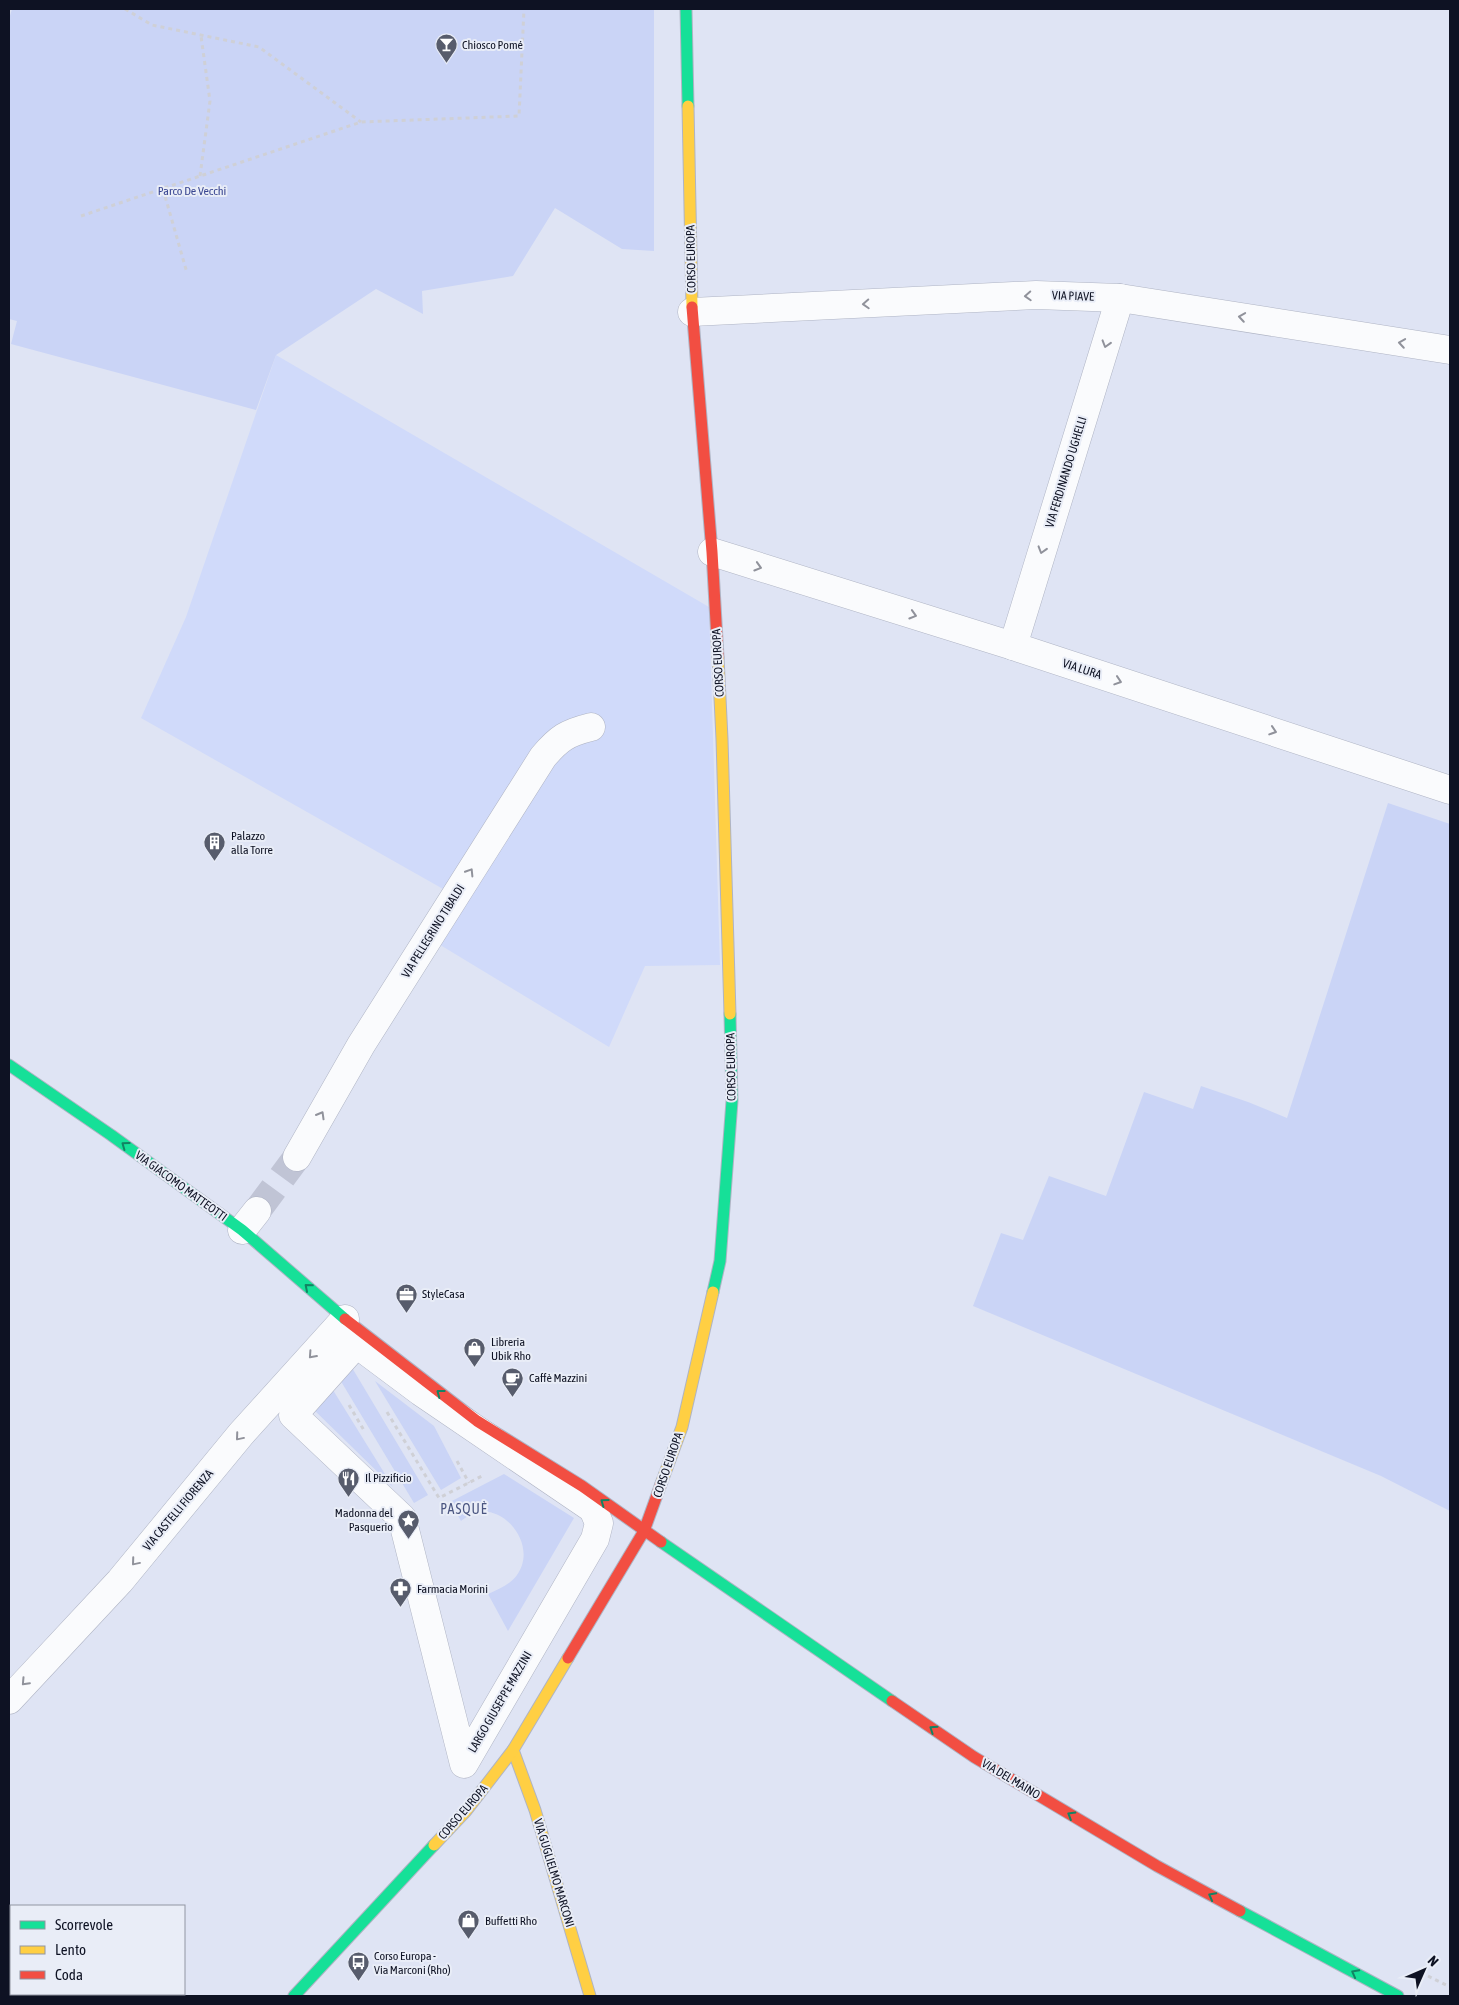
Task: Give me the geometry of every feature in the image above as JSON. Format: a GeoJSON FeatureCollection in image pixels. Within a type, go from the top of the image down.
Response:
{"type":"FeatureCollection","features":[{"type":"Feature","properties":{"kind":"main road","name":"CORSO EUROPA"},"geometry":{"type":"LineString","coordinates":[[294,1996],[466,1811],[513,1750],[644,1531],[682,1427],[720,1261],[731,1111],[722,749],[712,552],[692,312],[686,9]]}},
{"type":"Feature","properties":{"kind":"main road","name":"VIA GIACOMO MATTEOTTI"},"geometry":{"type":"LineString","coordinates":[[9,1065],[111,1135],[249,1220],[350,1331]]}},
{"type":"Feature","properties":{"kind":"main road"},"geometry":{"type":"LineString","coordinates":[[350,1331],[477,1421],[582,1486],[644,1531]]}},
{"type":"Feature","properties":{"kind":"main road","name":"VIA DEL MAINO"},"geometry":{"type":"LineString","coordinates":[[644,1531],[974,1757],[1157,1866],[1398,1996]]}},
{"type":"Feature","properties":{"kind":"main road","name":"VIA GUGLIELMO MARCONI"},"geometry":{"type":"LineString","coordinates":[[513,1750],[535,1810],[590,1996]]}},
{"type":"Feature","properties":{"kind":"street","name":"VIA PIAVE"},"geometry":{"type":"LineString","coordinates":[[692,312],[1036,295],[1120,298],[1450,350]]}},
{"type":"Feature","properties":{"kind":"street","name":"VIA FERDINANDO UGHELLI"},"geometry":{"type":"LineString","coordinates":[[1013,646],[1120,298]]}},
{"type":"Feature","properties":{"kind":"street","name":"VIA LURA"},"geometry":{"type":"LineString","coordinates":[[712,552],[1013,646],[1450,790]]}},
{"type":"Feature","properties":{"kind":"street","name":"VIA PELLEGRINO TIBALDI"},"geometry":{"type":"LineString","coordinates":[[297,1157],[361,1045],[543,757],[554,744],[571,732],[590,727]]}},
{"type":"Feature","properties":{"kind":"street","name":"LARGO GIUSEPPE MAZZINI"},"geometry":{"type":"LineString","coordinates":[[350,1331],[421,1392],[593,1508],[600,1523],[595,1539],[464,1764],[402,1518],[293,1416],[350,1351],[350,1331]]}},
{"type":"Feature","properties":{"kind":"street","name":"VIA CASTELLI FIORENZA"},"geometry":{"type":"LineString","coordinates":[[9,1700],[120,1581],[241,1434],[350,1331]]}},
{"type":"Feature","properties":{"kind":"path"},"geometry":{"type":"LineString","coordinates":[[125,9],[152,25],[260,47],[361,122]]}},
{"type":"Feature","properties":{"kind":"path"},"geometry":{"type":"LineString","coordinates":[[82,216],[361,122],[519,116],[524,9]]}},
{"type":"Feature","properties":{"kind":"path"},"geometry":{"type":"LineString","coordinates":[[200,176],[210,101],[201,36]]}},
{"type":"Feature","properties":{"kind":"path"},"geometry":{"type":"LineString","coordinates":[[163,189],[186,273]]}},
{"type":"Feature","properties":{"kind":"shaded area"},"geometry":{"type":"Polygon","coordinates":[[[276,355],[709,607],[720,965],[645,966],[609,1047],[432,940],[459,898],[141,718],[186,617],[276,355]]]}},
{"type":"Feature","properties":{"kind":"green space","name":"Parco De Vecchi"},"geometry":{"type":"Polygon","coordinates":[[[12,9],[654,9],[654,251],[622,249],[555,208],[513,276],[422,291],[423,314],[376,289],[276,355],[256,410],[11,344],[17,321],[9,319],[9,19],[12,9]]]}},
{"type":"Feature","properties":{"kind":"green space"},"geometry":{"type":"Polygon","coordinates":[[[1388,803],[1450,824],[1450,1511],[1381,1476],[973,1306],[1001,1233],[1023,1240],[1049,1176],[1106,1196],[1144,1092],[1193,1109],[1201,1086],[1287,1118],[1388,803]]]}},
{"type":"Feature","properties":{"kind":"green space"},"geometry":{"type":"Polygon","coordinates":[[[351,1366],[428,1495],[414,1503],[336,1373],[351,1366]]]}},
{"type":"Feature","properties":{"kind":"green space"},"geometry":{"type":"Polygon","coordinates":[[[375,1381],[434,1426],[461,1478],[441,1490],[375,1381]]]}},
{"type":"Feature","properties":{"kind":"green space"},"geometry":{"type":"Polygon","coordinates":[[[328,1382],[393,1487],[308,1404],[328,1382]]]}},
{"type":"Feature","properties":{"kind":"green space"},"geometry":{"type":"Polygon","coordinates":[[[504,1474],[574,1518],[508,1631],[488,1594],[507,1584],[517,1575],[522,1564],[524,1552],[521,1540],[515,1529],[497,1514],[486,1512],[474,1513],[461,1521],[450,1502],[504,1474]]]}},
{"type":"Feature","properties":{"kind":"tunnel"},"geometry":{"type":"LineString","coordinates":[[257,1211],[297,1157]]}},
{"type":"Feature","properties":{"kind":"traffic: fast"},"geometry":{"type":"LineString","coordinates":[[686,9],[688,106]]}},
{"type":"Feature","properties":{"kind":"traffic: fast"},"geometry":{"type":"LineString","coordinates":[[713,1292],[720,1261],[732,1101],[730,1014]]}},
{"type":"Feature","properties":{"kind":"traffic: fast"},"geometry":{"type":"LineString","coordinates":[[9,1065],[111,1135],[242,1230],[345,1319]]}},
{"type":"Feature","properties":{"kind":"traffic: fast"},"geometry":{"type":"LineString","coordinates":[[661,1542],[892,1701]]}},
{"type":"Feature","properties":{"kind":"traffic: fast"},"geometry":{"type":"LineString","coordinates":[[294,1996],[434,1845]]}},
{"type":"Feature","properties":{"kind":"traffic: fast"},"geometry":{"type":"LineString","coordinates":[[1240,1911],[1398,1996]]}},
{"type":"Feature","properties":{"kind":"traffic: slow"},"geometry":{"type":"LineString","coordinates":[[688,106],[692,307]]}},
{"type":"Feature","properties":{"kind":"traffic: slow"},"geometry":{"type":"LineString","coordinates":[[718,657],[730,1014]]}},
{"type":"Feature","properties":{"kind":"traffic: slow"},"geometry":{"type":"LineString","coordinates":[[661,1484],[682,1427],[713,1292]]}},
{"type":"Feature","properties":{"kind":"traffic: slow"},"geometry":{"type":"LineString","coordinates":[[434,1845],[466,1811],[513,1750],[568,1658]]}},
{"type":"Feature","properties":{"kind":"traffic: slow"},"geometry":{"type":"LineString","coordinates":[[513,1750],[535,1810],[590,1996]]}},
{"type":"Feature","properties":{"kind":"traffic: jam"},"geometry":{"type":"LineString","coordinates":[[692,307],[712,552],[718,657]]}},
{"type":"Feature","properties":{"kind":"traffic: jam"},"geometry":{"type":"LineString","coordinates":[[345,1319],[477,1421],[582,1486],[661,1542]]}},
{"type":"Feature","properties":{"kind":"traffic: jam"},"geometry":{"type":"LineString","coordinates":[[568,1658],[644,1531],[661,1484]]}},
{"type":"Feature","properties":{"kind":"traffic: jam"},"geometry":{"type":"LineString","coordinates":[[892,1701],[974,1757],[1157,1866],[1240,1911]]}},
{"type":"Feature","properties":{"kind":"place","name":"Chiosco Pomé"},"geometry":{"type":"Point","coordinates":[446,64]}},
{"type":"Feature","properties":{"kind":"place","name":"Palazzo alla Torre"},"geometry":{"type":"Point","coordinates":[215,862]}},
{"type":"Feature","properties":{"kind":"place","name":"StyleCasa"},"geometry":{"type":"Point","coordinates":[406,1313]}},
{"type":"Feature","properties":{"kind":"place","name":"Libreria Ubik Rho"},"geometry":{"type":"Point","coordinates":[475,1368]}},
{"type":"Feature","properties":{"kind":"place","name":"Caffè Mazzini"},"geometry":{"type":"Point","coordinates":[513,1397]}},
{"type":"Feature","properties":{"kind":"place","name":"Il Pizzificio"},"geometry":{"type":"Point","coordinates":[349,1497]}},
{"type":"Feature","properties":{"kind":"place","name":"Madonna del Pasquerio"},"geometry":{"type":"Point","coordinates":[409,1539]}},
{"type":"Feature","properties":{"kind":"place","name":"Farmacia Morini"},"geometry":{"type":"Point","coordinates":[401,1608]}},
{"type":"Feature","properties":{"kind":"place","name":"Buffetti Rho"},"geometry":{"type":"Point","coordinates":[469,1940]}},
{"type":"Feature","properties":{"kind":"place","name":"Corso Europa - Via Marconi (Rho)"},"geometry":{"type":"Point","coordinates":[358,1982]}},
{"type":"Feature","properties":{"kind":"district","name":"PASQUÈ"},"geometry":{"type":"Point","coordinates":[464,1509]}}]}
